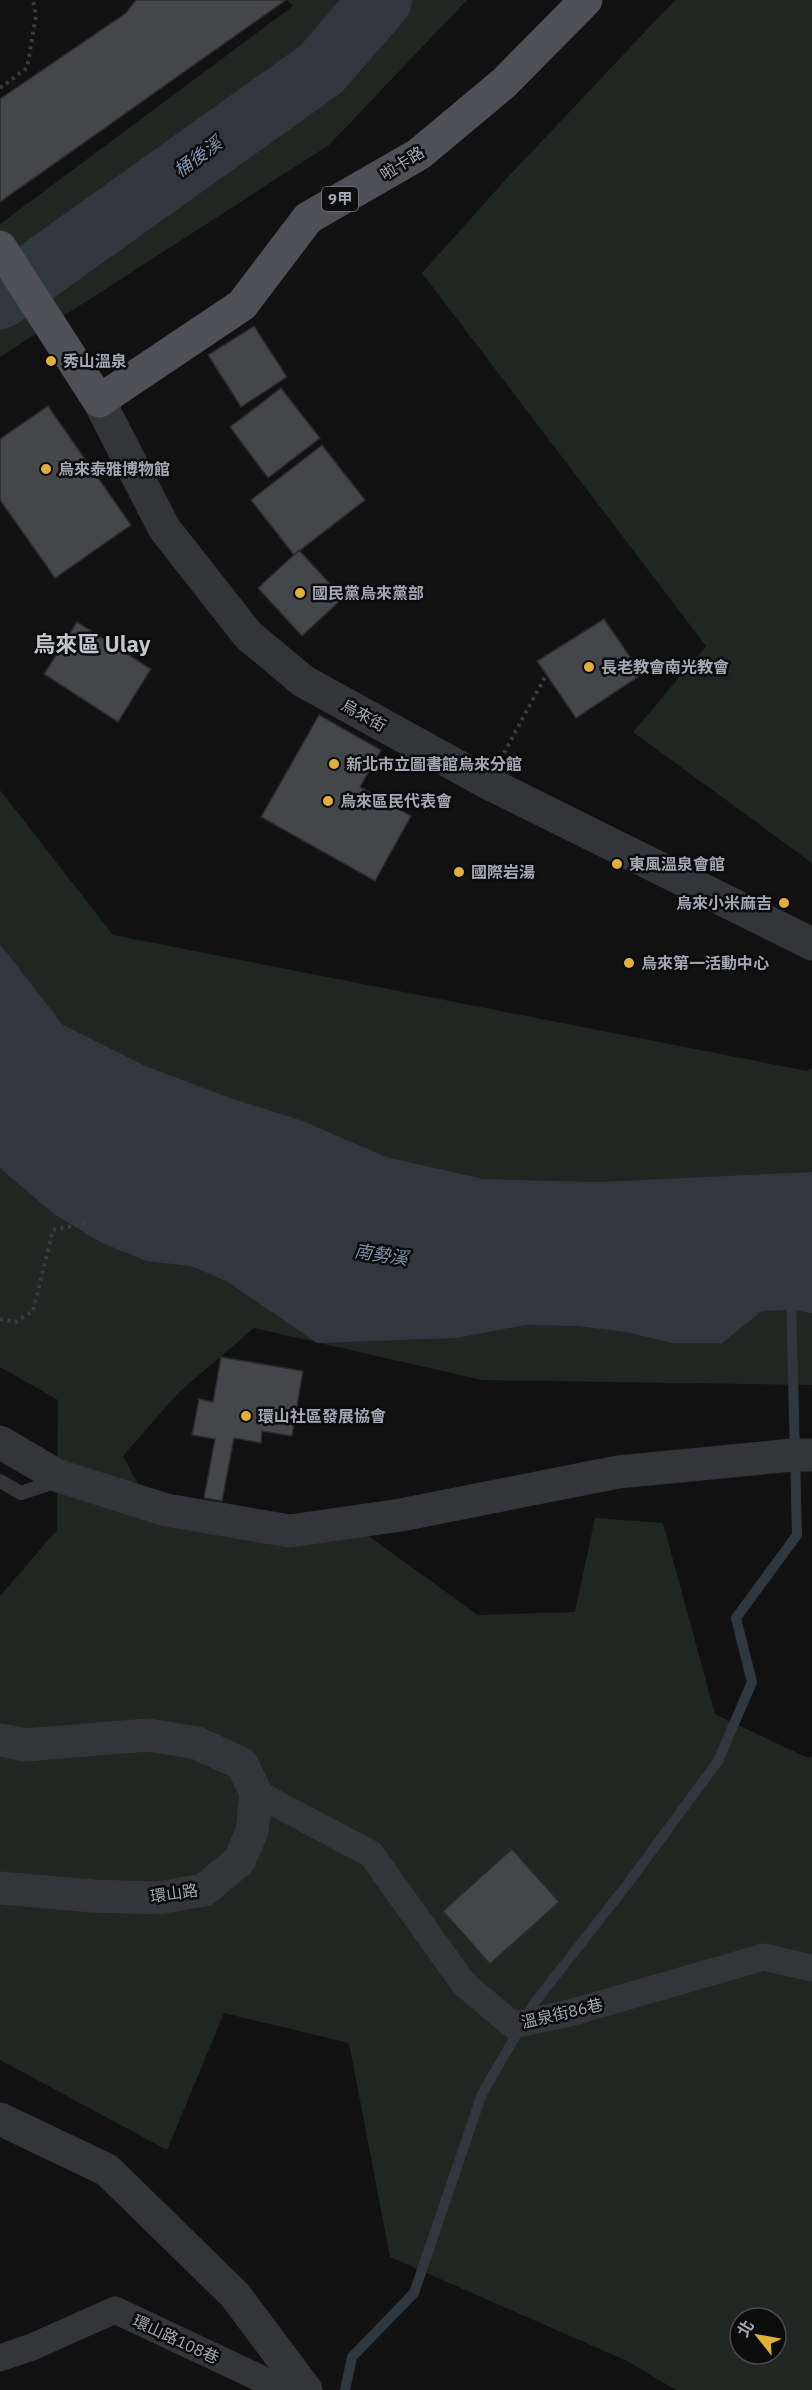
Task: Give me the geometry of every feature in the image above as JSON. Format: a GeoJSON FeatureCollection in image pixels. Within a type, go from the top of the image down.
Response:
{"type":"FeatureCollection","features":[{"type":"Feature","properties":{"kind":"main road","name":"啦卡路"},"geometry":{"type":"LineString","coordinates":[[99,401],[242,305],[308,218],[419,154],[504,83],[586,0]]}},
{"type":"Feature","properties":{"kind":"main road","name":"烏來街"},"geometry":{"type":"LineString","coordinates":[[0,247],[99,401]]}},
{"type":"Feature","properties":{"kind":"street","name":"烏來街"},"geometry":{"type":"LineString","coordinates":[[99,401],[164,528],[248,635],[303,681],[488,783],[812,944]]}},
{"type":"Feature","properties":{"kind":"street"},"geometry":{"type":"LineString","coordinates":[[0,1442],[56,1475],[166,1510],[290,1531],[401,1515],[618,1472],[812,1455]]}},
{"type":"Feature","properties":{"kind":"street"},"geometry":{"type":"LineString","coordinates":[[0,1740],[25,1744],[148,1735],[197,1743],[242,1764],[256,1793]]}},
{"type":"Feature","properties":{"kind":"street","name":"環山路"},"geometry":{"type":"LineString","coordinates":[[0,1888],[93,1896],[158,1898],[204,1890],[239,1861],[252,1831],[256,1793]]}},
{"type":"Feature","properties":{"kind":"street","name":"溫泉街86巷"},"geometry":{"type":"LineString","coordinates":[[256,1793],[371,1854],[464,1984],[513,2025],[550,2018],[764,1957],[812,1968]]}},
{"type":"Feature","properties":{"kind":"street"},"geometry":{"type":"LineString","coordinates":[[0,2119],[108,2170],[235,2295],[306,2390]]}},
{"type":"Feature","properties":{"kind":"street","name":"環山路108巷"},"geometry":{"type":"LineString","coordinates":[[0,2358],[32,2347],[115,2310],[285,2390]]}},
{"type":"Feature","properties":{"kind":"lane"},"geometry":{"type":"LineString","coordinates":[[0,1481],[21,1493],[68,1478]]}},
{"type":"Feature","properties":{"kind":"path"},"geometry":{"type":"LineString","coordinates":[[0,87],[27,68],[36,16],[33,0]]}},
{"type":"Feature","properties":{"kind":"path"},"geometry":{"type":"LineString","coordinates":[[488,783],[546,675]]}},
{"type":"Feature","properties":{"kind":"path"},"geometry":{"type":"LineString","coordinates":[[0,1319],[15,1322],[33,1311],[53,1230],[90,1222]]}},
{"type":"Feature","properties":{"kind":"shaded area"},"geometry":{"type":"Polygon","coordinates":[[[287,0],[467,0],[329,145],[0,357],[0,224],[293,6],[287,0]]]}},
{"type":"Feature","properties":{"kind":"shaded area"},"geometry":{"type":"Polygon","coordinates":[[[675,0],[812,0],[812,863],[633,732],[706,646],[422,273],[507,178],[675,0]]]}},
{"type":"Feature","properties":{"kind":"shaded area"},"geometry":{"type":"Polygon","coordinates":[[[0,790],[113,935],[807,1071],[812,1068],[812,1385],[482,1380],[254,1328],[178,1393],[123,1456],[155,1517],[349,1522],[478,1615],[575,1612],[595,1518],[663,1523],[715,1714],[808,1758],[812,1756],[812,2390],[676,2390],[627,2361],[390,2257],[349,2043],[224,2013],[167,2150],[0,2060],[0,1596],[57,1530],[58,1400],[0,1367],[0,790]]]}},
{"type":"Feature","properties":{"kind":"water","name":"南勢溪"},"geometry":{"type":"Polygon","coordinates":[[[0,944],[63,1025],[145,1066],[230,1098],[303,1121],[386,1157],[483,1179],[599,1182],[812,1172],[812,1313],[793,1310],[762,1311],[722,1343],[672,1343],[626,1332],[577,1326],[525,1325],[457,1338],[317,1343],[228,1282],[191,1266],[146,1261],[100,1242],[54,1214],[0,1168],[0,944]]]}},
{"type":"Feature","properties":{"kind":"building"},"geometry":{"type":"Polygon","coordinates":[[[136,0],[286,0],[0,202],[0,99],[126,13],[136,0]]]}},
{"type":"Feature","properties":{"kind":"building"},"geometry":{"type":"Polygon","coordinates":[[[254,326],[287,377],[241,407],[208,355],[254,326]]]}},
{"type":"Feature","properties":{"kind":"building"},"geometry":{"type":"Polygon","coordinates":[[[281,388],[320,438],[268,478],[230,427],[281,388]]]}},
{"type":"Feature","properties":{"kind":"building","name":"烏來泰雅博物館"},"geometry":{"type":"Polygon","coordinates":[[[48,406],[131,525],[55,578],[0,500],[0,439],[48,406]]]}},
{"type":"Feature","properties":{"kind":"building"},"geometry":{"type":"Polygon","coordinates":[[[322,445],[365,500],[294,555],[251,500],[322,445]]]}},
{"type":"Feature","properties":{"kind":"building","name":"國民黨烏來黨部"},"geometry":{"type":"Polygon","coordinates":[[[299,550],[343,598],[302,636],[258,588],[299,550]]]}},
{"type":"Feature","properties":{"kind":"building","name":"長老教會南光教會"},"geometry":{"type":"Polygon","coordinates":[[[604,619],[642,674],[576,718],[537,661],[604,619]]]}},
{"type":"Feature","properties":{"kind":"building"},"geometry":{"type":"Polygon","coordinates":[[[77,622],[151,669],[118,722],[44,674],[77,622]]]}},
{"type":"Feature","properties":{"kind":"building","name":"烏來區民代表會"},"geometry":{"type":"Polygon","coordinates":[[[319,715],[381,750],[360,787],[411,816],[375,881],[261,817],[319,715]]]}},
{"type":"Feature","properties":{"kind":"building","name":"環山社區發展協會"},"geometry":{"type":"Polygon","coordinates":[[[221,1357],[303,1371],[292,1436],[262,1431],[261,1443],[234,1438],[222,1501],[204,1498],[215,1439],[192,1435],[199,1399],[213,1402],[221,1357]]]}},
{"type":"Feature","properties":{"kind":"building"},"geometry":{"type":"Polygon","coordinates":[[[512,1849],[559,1902],[490,1964],[443,1911],[512,1849]]]}},
{"type":"Feature","properties":{"kind":"waterway","name":"桶後溪"},"geometry":{"type":"LineString","coordinates":[[0,298],[321,69],[381,0]]}},
{"type":"Feature","properties":{"kind":"waterway"},"geometry":{"type":"LineString","coordinates":[[345,2390],[352,2357],[414,2293],[482,2094],[535,2002],[629,1882],[718,1761],[752,1682],[736,1618],[797,1535],[791,1297]]}},
{"type":"Feature","properties":{"kind":"place","name":"秀山溫泉"},"geometry":{"type":"Point","coordinates":[51,361]}},
{"type":"Feature","properties":{"kind":"place","name":"烏來泰雅博物館"},"geometry":{"type":"Point","coordinates":[46,469]}},
{"type":"Feature","properties":{"kind":"place","name":"國民黨烏來黨部"},"geometry":{"type":"Point","coordinates":[300,593]}},
{"type":"Feature","properties":{"kind":"place","name":"長老教會南光教會"},"geometry":{"type":"Point","coordinates":[589,667]}},
{"type":"Feature","properties":{"kind":"place","name":"新北市立圖書館烏來分館"},"geometry":{"type":"Point","coordinates":[334,764]}},
{"type":"Feature","properties":{"kind":"place","name":"烏來區民代表會"},"geometry":{"type":"Point","coordinates":[328,801]}},
{"type":"Feature","properties":{"kind":"place","name":"東風溫泉會館"},"geometry":{"type":"Point","coordinates":[617,864]}},
{"type":"Feature","properties":{"kind":"place","name":"國際岩湯"},"geometry":{"type":"Point","coordinates":[459,872]}},
{"type":"Feature","properties":{"kind":"place","name":"烏來小米麻吉"},"geometry":{"type":"Point","coordinates":[784,903]}},
{"type":"Feature","properties":{"kind":"place","name":"烏來第一活動中心"},"geometry":{"type":"Point","coordinates":[629,963]}},
{"type":"Feature","properties":{"kind":"place","name":"環山社區發展協會"},"geometry":{"type":"Point","coordinates":[246,1416]}},
{"type":"Feature","properties":{"kind":"district","name":"烏來區 Ulay"},"geometry":{"type":"Point","coordinates":[92,644]}}]}
